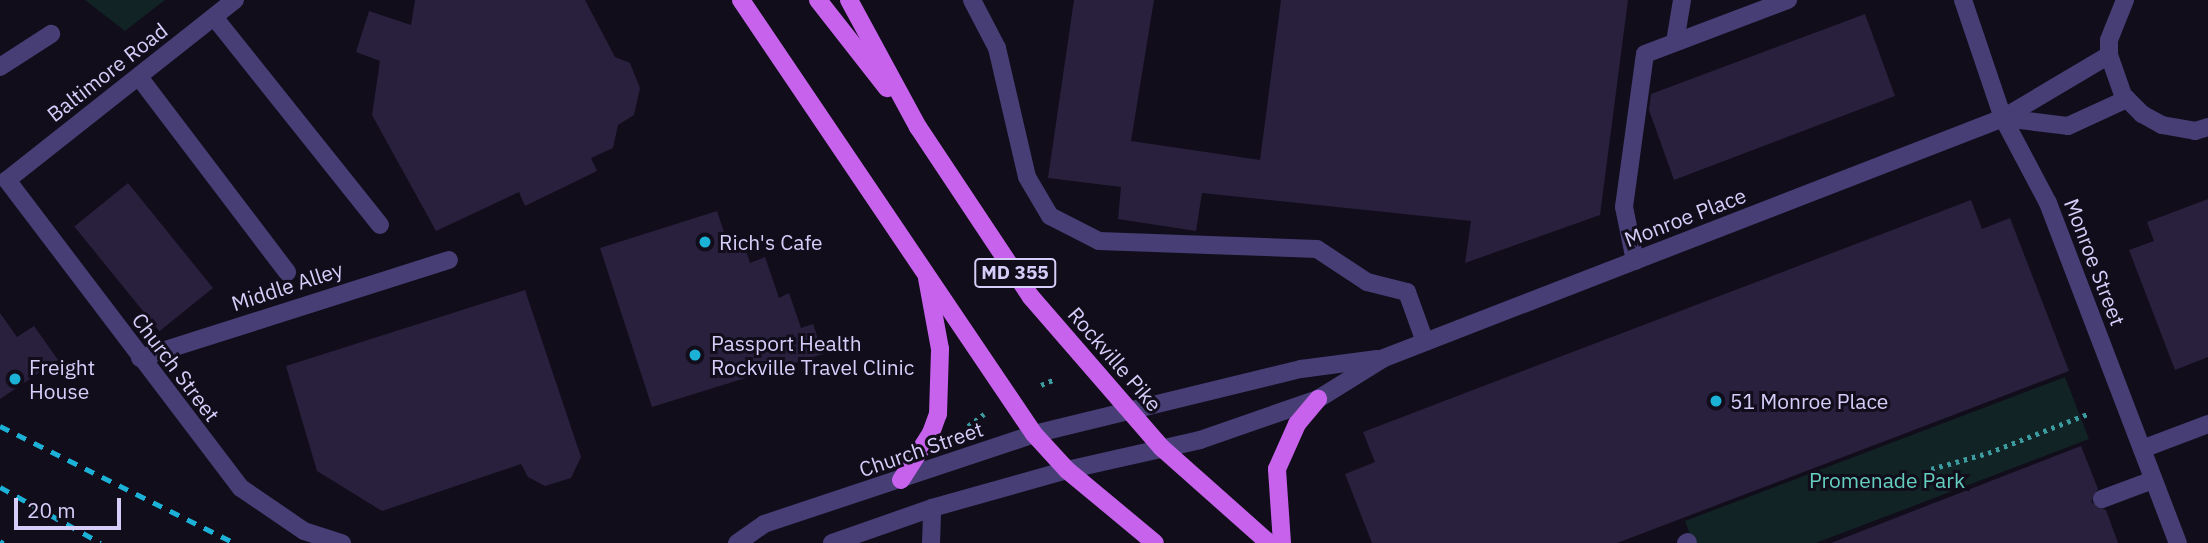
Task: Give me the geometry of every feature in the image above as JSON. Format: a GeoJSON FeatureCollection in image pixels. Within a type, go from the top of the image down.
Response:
{"type":"FeatureCollection","features":[{"type":"Feature","properties":{"kind":"main road","name":"MD 355"},"geometry":{"type":"LineString","coordinates":[[741,0],[1034,434],[1067,471],[1155,543]]}},
{"type":"Feature","properties":{"kind":"main road"},"geometry":{"type":"LineString","coordinates":[[818,0],[918,127]]}},
{"type":"Feature","properties":{"kind":"main road","name":"Rockville Pike"},"geometry":{"type":"LineString","coordinates":[[849,0],[918,127],[1031,297],[1162,448],[1269,543]]}},
{"type":"Feature","properties":{"kind":"main road"},"geometry":{"type":"LineString","coordinates":[[901,480],[932,433],[938,414],[940,349],[926,271]]}},
{"type":"Feature","properties":{"kind":"main road"},"geometry":{"type":"LineString","coordinates":[[1282,543],[1277,469],[1297,424],[1318,399]]}},
{"type":"Feature","properties":{"kind":"street","name":"Baltimore Road"},"geometry":{"type":"LineString","coordinates":[[4,175],[139,77],[235,0]]}},
{"type":"Feature","properties":{"kind":"street"},"geometry":{"type":"LineString","coordinates":[[972,0],[997,48],[1027,177],[1050,216],[1099,241],[1317,249],[1367,282],[1406,292],[1424,342]]}},
{"type":"Feature","properties":{"kind":"street"},"geometry":{"type":"LineString","coordinates":[[1675,42],[1682,0]]}},
{"type":"Feature","properties":{"kind":"street"},"geometry":{"type":"LineString","coordinates":[[1635,261],[1625,207],[1644,54],[1788,0]]}},
{"type":"Feature","properties":{"kind":"street","name":"Monroe Street"},"geometry":{"type":"LineString","coordinates":[[1963,0],[2003,118],[2048,203],[2178,543]]}},
{"type":"Feature","properties":{"kind":"street"},"geometry":{"type":"LineString","coordinates":[[2125,0],[2109,40],[2109,55],[2127,99],[2142,114],[2162,125],[2196,131],[2208,127]]}},
{"type":"Feature","properties":{"kind":"street"},"geometry":{"type":"LineString","coordinates":[[214,17],[380,225]]}},
{"type":"Feature","properties":{"kind":"street"},"geometry":{"type":"LineString","coordinates":[[0,67],[51,34]]}},
{"type":"Feature","properties":{"kind":"street","name":"Monroe Place"},"geometry":{"type":"LineString","coordinates":[[1067,471],[1200,440],[1318,399],[1384,358],[2003,118],[2109,55]]}},
{"type":"Feature","properties":{"kind":"street"},"geometry":{"type":"LineString","coordinates":[[139,77],[287,272]]}},
{"type":"Feature","properties":{"kind":"street"},"geometry":{"type":"LineString","coordinates":[[2003,118],[2068,127],[2127,99]]}},
{"type":"Feature","properties":{"kind":"street","name":"Church Street"},"geometry":{"type":"LineString","coordinates":[[4,175],[241,488],[304,531],[342,543]]}},
{"type":"Feature","properties":{"kind":"street","name":"Middle Alley"},"geometry":{"type":"LineString","coordinates":[[140,358],[449,260]]}},
{"type":"Feature","properties":{"kind":"street","name":"Monroe Place"},"geometry":{"type":"LineString","coordinates":[[1126,408],[1301,369],[1384,358]]}},
{"type":"Feature","properties":{"kind":"street","name":"Church Street"},"geometry":{"type":"LineString","coordinates":[[737,543],[764,524],[1034,434],[1126,408]]}},
{"type":"Feature","properties":{"kind":"street"},"geometry":{"type":"LineString","coordinates":[[2142,449],[2208,424]]}},
{"type":"Feature","properties":{"kind":"street"},"geometry":{"type":"LineString","coordinates":[[832,543],[932,508],[1067,471]]}},
{"type":"Feature","properties":{"kind":"street"},"geometry":{"type":"LineString","coordinates":[[2102,499],[2153,480]]}},
{"type":"Feature","properties":{"kind":"street"},"geometry":{"type":"LineString","coordinates":[[931,543],[932,508]]}},
{"type":"Feature","properties":{"kind":"path"},"geometry":{"type":"LineString","coordinates":[[1041,385],[1055,379]]}},
{"type":"Feature","properties":{"kind":"path"},"geometry":{"type":"LineString","coordinates":[[1931,469],[1988,453],[2090,413]]}},
{"type":"Feature","properties":{"kind":"path"},"geometry":{"type":"LineString","coordinates":[[958,432],[984,414]]}},
{"type":"Feature","properties":{"kind":"green space"},"geometry":{"type":"Polygon","coordinates":[[[85,0],[165,0],[125,31],[85,0]]]}},
{"type":"Feature","properties":{"kind":"green space","name":"Promenade Park"},"geometry":{"type":"Polygon","coordinates":[[[2065,377],[2089,439],[1816,543],[1693,543],[1685,521],[2065,377]]]}},
{"type":"Feature","properties":{"kind":"building"},"geometry":{"type":"Polygon","coordinates":[[[415,0],[585,0],[615,57],[630,63],[640,88],[634,115],[618,125],[613,148],[591,158],[597,171],[525,206],[519,192],[436,231],[372,115],[380,61],[356,52],[369,11],[411,25],[415,0]]]}},
{"type":"Feature","properties":{"kind":"building"},"geometry":{"type":"Polygon","coordinates":[[[1074,0],[1154,0],[1131,141],[1260,160],[1281,0],[1628,0],[1600,215],[1465,263],[1471,221],[1202,193],[1196,231],[1118,219],[1121,187],[1048,178],[1074,0]]]}},
{"type":"Feature","properties":{"kind":"building"},"geometry":{"type":"Polygon","coordinates":[[[1865,14],[1895,96],[1674,180],[1649,110],[1651,94],[1865,14]]]}},
{"type":"Feature","properties":{"kind":"building"},"geometry":{"type":"Polygon","coordinates":[[[128,183],[213,288],[159,331],[74,226],[128,183]]]}},
{"type":"Feature","properties":{"kind":"building"},"geometry":{"type":"Polygon","coordinates":[[[2208,199],[2208,357],[2175,370],[2129,250],[2154,241],[2147,222],[2208,199]]]}},
{"type":"Feature","properties":{"kind":"building","name":"51 Monroe Place"},"geometry":{"type":"Polygon","coordinates":[[[1971,200],[1982,229],[2010,218],[2069,371],[1617,543],[1372,543],[1345,474],[1375,462],[1363,432],[1971,200]]]}},
{"type":"Feature","properties":{"kind":"building"},"geometry":{"type":"Polygon","coordinates":[[[717,211],[728,244],[742,239],[750,263],[765,257],[779,298],[789,293],[801,328],[813,324],[823,354],[652,407],[600,248],[717,211]]]}},
{"type":"Feature","properties":{"kind":"building"},"geometry":{"type":"Polygon","coordinates":[[[525,290],[581,457],[571,478],[545,486],[528,477],[521,464],[382,511],[317,471],[286,366],[525,290]]]}},
{"type":"Feature","properties":{"kind":"building","name":"Freight House"},"geometry":{"type":"Polygon","coordinates":[[[0,313],[17,337],[34,326],[58,360],[0,399],[0,313]]]}},
{"type":"Feature","properties":{"kind":"building"},"geometry":{"type":"Polygon","coordinates":[[[2081,446],[2098,489],[2091,502],[2106,510],[2118,543],[1831,543],[2081,446]]]}},
{"type":"Feature","properties":{"kind":"railway"},"geometry":{"type":"LineString","coordinates":[[0,426],[235,543]]}},
{"type":"Feature","properties":{"kind":"railway"},"geometry":{"type":"LineString","coordinates":[[0,487],[101,543]]}},
{"type":"Feature","properties":{"kind":"place","name":"Rich's Cafe"},"geometry":{"type":"Point","coordinates":[705,242]}},
{"type":"Feature","properties":{"kind":"place","name":"Passport Health Rockville Travel Clinic"},"geometry":{"type":"Point","coordinates":[695,355]}},
{"type":"Feature","properties":{"kind":"place","name":"Freight House"},"geometry":{"type":"Point","coordinates":[15,379]}},
{"type":"Feature","properties":{"kind":"place","name":"51 Monroe Place"},"geometry":{"type":"Point","coordinates":[1716,401]}}]}
